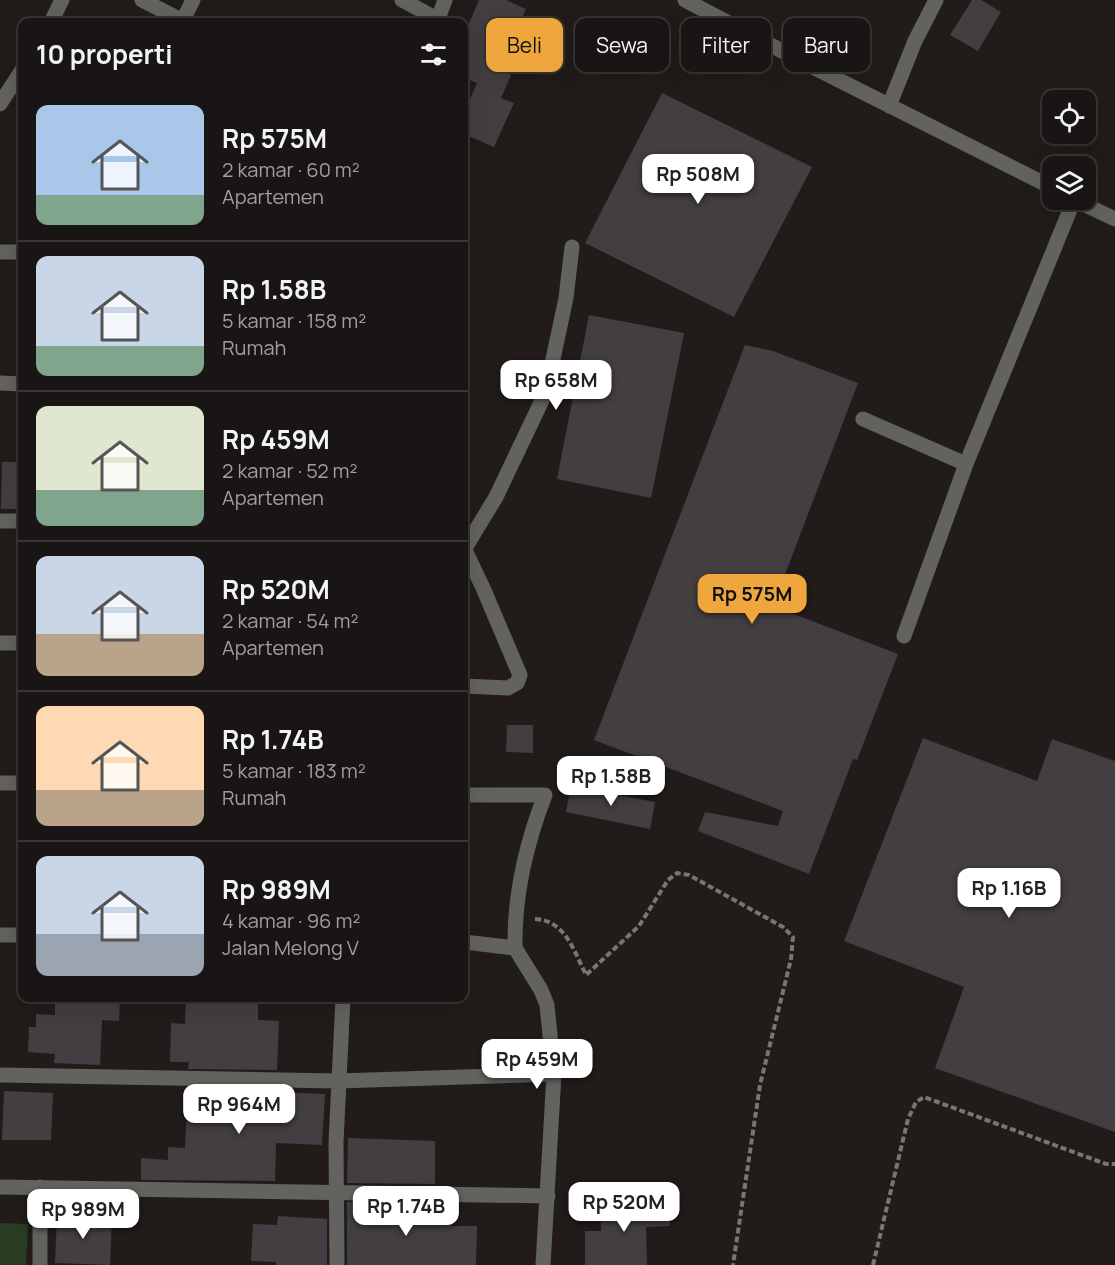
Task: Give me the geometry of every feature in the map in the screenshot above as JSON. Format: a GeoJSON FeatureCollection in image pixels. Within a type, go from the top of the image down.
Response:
{"type":"FeatureCollection","features":[{"type":"Feature","properties":{"kind":"street"},"geometry":{"type":"LineString","coordinates":[[53,18],[62,0]]}},
{"type":"Feature","properties":{"kind":"street"},"geometry":{"type":"LineString","coordinates":[[142,0],[176,18]]}},
{"type":"Feature","properties":{"kind":"street"},"geometry":{"type":"LineString","coordinates":[[185,18],[193,0]]}},
{"type":"Feature","properties":{"kind":"street"},"geometry":{"type":"LineString","coordinates":[[402,0],[432,18]]}},
{"type":"Feature","properties":{"kind":"street"},"geometry":{"type":"LineString","coordinates":[[438,18],[445,0]]}},
{"type":"Feature","properties":{"kind":"street"},"geometry":{"type":"LineString","coordinates":[[686,0],[1042,182]]}},
{"type":"Feature","properties":{"kind":"street"},"geometry":{"type":"LineString","coordinates":[[889,106],[915,41],[936,0]]}},
{"type":"Feature","properties":{"kind":"street"},"geometry":{"type":"LineString","coordinates":[[0,105],[18,78]]}},
{"type":"Feature","properties":{"kind":"street"},"geometry":{"type":"LineString","coordinates":[[904,636],[966,464],[1070,210]]}},
{"type":"Feature","properties":{"kind":"street"},"geometry":{"type":"LineString","coordinates":[[1096,210],[1115,219]]}},
{"type":"Feature","properties":{"kind":"street"},"geometry":{"type":"LineString","coordinates":[[468,542],[496,498],[546,392],[566,298],[572,247]]}},
{"type":"Feature","properties":{"kind":"street"},"geometry":{"type":"LineString","coordinates":[[0,252],[18,252]]}},
{"type":"Feature","properties":{"kind":"street"},"geometry":{"type":"LineString","coordinates":[[0,384],[18,384]]}},
{"type":"Feature","properties":{"kind":"street"},"geometry":{"type":"LineString","coordinates":[[863,419],[966,464]]}},
{"type":"Feature","properties":{"kind":"street"},"geometry":{"type":"LineString","coordinates":[[0,521],[18,521]]}},
{"type":"Feature","properties":{"kind":"street"},"geometry":{"type":"LineString","coordinates":[[468,557],[520,675],[517,682],[508,688],[468,686]]}},
{"type":"Feature","properties":{"kind":"street"},"geometry":{"type":"LineString","coordinates":[[0,643],[18,643]]}},
{"type":"Feature","properties":{"kind":"street"},"geometry":{"type":"LineString","coordinates":[[0,783],[18,783]]}},
{"type":"Feature","properties":{"kind":"street"},"geometry":{"type":"LineString","coordinates":[[468,795],[545,795],[529,838],[514,922],[515,948],[541,990],[547,1005],[554,1074],[543,1265]]}},
{"type":"Feature","properties":{"kind":"street"},"geometry":{"type":"LineString","coordinates":[[0,935],[18,935]]}},
{"type":"Feature","properties":{"kind":"street"},"geometry":{"type":"LineString","coordinates":[[468,942],[515,948]]}},
{"type":"Feature","properties":{"kind":"street"},"geometry":{"type":"LineString","coordinates":[[337,1265],[338,1081],[343,1002]]}},
{"type":"Feature","properties":{"kind":"street"},"geometry":{"type":"LineString","coordinates":[[0,1074],[338,1081],[554,1074]]}},
{"type":"Feature","properties":{"kind":"street"},"geometry":{"type":"LineString","coordinates":[[0,1187],[548,1196]]}},
{"type":"Feature","properties":{"kind":"street"},"geometry":{"type":"LineString","coordinates":[[40,1187],[40,1265]]}},
{"type":"Feature","properties":{"kind":"path"},"geometry":{"type":"LineString","coordinates":[[514,922],[545,920],[564,932],[586,975],[639,926],[668,880],[677,873],[689,874],[783,927],[793,937],[791,959],[760,1085],[733,1265]]}},
{"type":"Feature","properties":{"kind":"path"},"geometry":{"type":"LineString","coordinates":[[873,1265],[908,1119],[916,1102],[924,1097],[1106,1164],[1115,1164]]}},
{"type":"Feature","properties":{"kind":"green space"},"geometry":{"type":"Polygon","coordinates":[[[0,1223],[28,1224],[26,1265],[0,1265],[0,1223]]]}},
{"type":"Feature","properties":{"kind":"building"},"geometry":{"type":"Polygon","coordinates":[[[479,0],[506,0],[526,9],[522,18],[486,18],[486,72],[505,72],[511,75],[501,98],[514,103],[494,147],[468,136],[468,104],[477,83],[468,80],[468,26],[479,0]]]}},
{"type":"Feature","properties":{"kind":"building"},"geometry":{"type":"Polygon","coordinates":[[[972,0],[981,0],[1001,12],[978,51],[950,35],[972,0]]]}},
{"type":"Feature","properties":{"kind":"building"},"geometry":{"type":"Polygon","coordinates":[[[662,93],[812,167],[734,317],[585,243],[662,93]]]}},
{"type":"Feature","properties":{"kind":"building"},"geometry":{"type":"Polygon","coordinates":[[[589,315],[684,333],[651,498],[557,479],[589,315]]]}},
{"type":"Feature","properties":{"kind":"building"},"geometry":{"type":"Polygon","coordinates":[[[745,345],[773,351],[858,383],[773,606],[898,654],[857,760],[853,759],[809,874],[698,831],[705,812],[778,826],[783,811],[594,740],[745,345]]]}},
{"type":"Feature","properties":{"kind":"building"},"geometry":{"type":"Polygon","coordinates":[[[2,462],[18,462],[18,509],[1,509],[2,462]]]}},
{"type":"Feature","properties":{"kind":"building"},"geometry":{"type":"Polygon","coordinates":[[[507,725],[533,725],[533,753],[506,752],[507,725]]]}},
{"type":"Feature","properties":{"kind":"building"},"geometry":{"type":"Polygon","coordinates":[[[923,738],[1037,781],[1052,739],[1115,761],[1115,1132],[935,1068],[964,987],[844,941],[923,738]]]}},
{"type":"Feature","properties":{"kind":"building"},"geometry":{"type":"Polygon","coordinates":[[[571,786],[655,802],[650,829],[566,812],[571,786]]]}},
{"type":"Feature","properties":{"kind":"building"},"geometry":{"type":"Polygon","coordinates":[[[55,1002],[120,1002],[119,1021],[102,1020],[100,1065],[54,1063],[55,1054],[28,1052],[29,1027],[36,1027],[36,1014],[55,1015],[55,1002]]]}},
{"type":"Feature","properties":{"kind":"building"},"geometry":{"type":"Polygon","coordinates":[[[186,1002],[258,1002],[258,1020],[279,1021],[277,1070],[188,1069],[189,1062],[170,1062],[171,1023],[185,1024],[186,1002]]]}},
{"type":"Feature","properties":{"kind":"building"},"geometry":{"type":"Polygon","coordinates":[[[188,1088],[276,1090],[276,1092],[325,1094],[322,1145],[276,1143],[275,1181],[141,1180],[141,1158],[168,1160],[168,1147],[185,1148],[188,1088]]]}},
{"type":"Feature","properties":{"kind":"building"},"geometry":{"type":"Polygon","coordinates":[[[4,1091],[53,1093],[51,1140],[2,1140],[4,1091]]]}},
{"type":"Feature","properties":{"kind":"building"},"geometry":{"type":"Polygon","coordinates":[[[348,1138],[435,1141],[435,1184],[347,1183],[348,1138]]]}},
{"type":"Feature","properties":{"kind":"building"},"geometry":{"type":"Polygon","coordinates":[[[347,1202],[434,1204],[434,1221],[451,1221],[451,1226],[477,1226],[476,1265],[347,1265],[347,1202]]]}},
{"type":"Feature","properties":{"kind":"building"},"geometry":{"type":"Polygon","coordinates":[[[669,1202],[670,1226],[646,1227],[647,1265],[585,1265],[585,1231],[601,1231],[600,1204],[669,1202]]]}},
{"type":"Feature","properties":{"kind":"building"},"geometry":{"type":"Polygon","coordinates":[[[57,1215],[112,1218],[110,1265],[55,1263],[57,1215]]]}},
{"type":"Feature","properties":{"kind":"building"},"geometry":{"type":"Polygon","coordinates":[[[278,1216],[327,1219],[327,1265],[276,1265],[276,1262],[251,1261],[253,1224],[277,1225],[278,1216]]]}}]}
